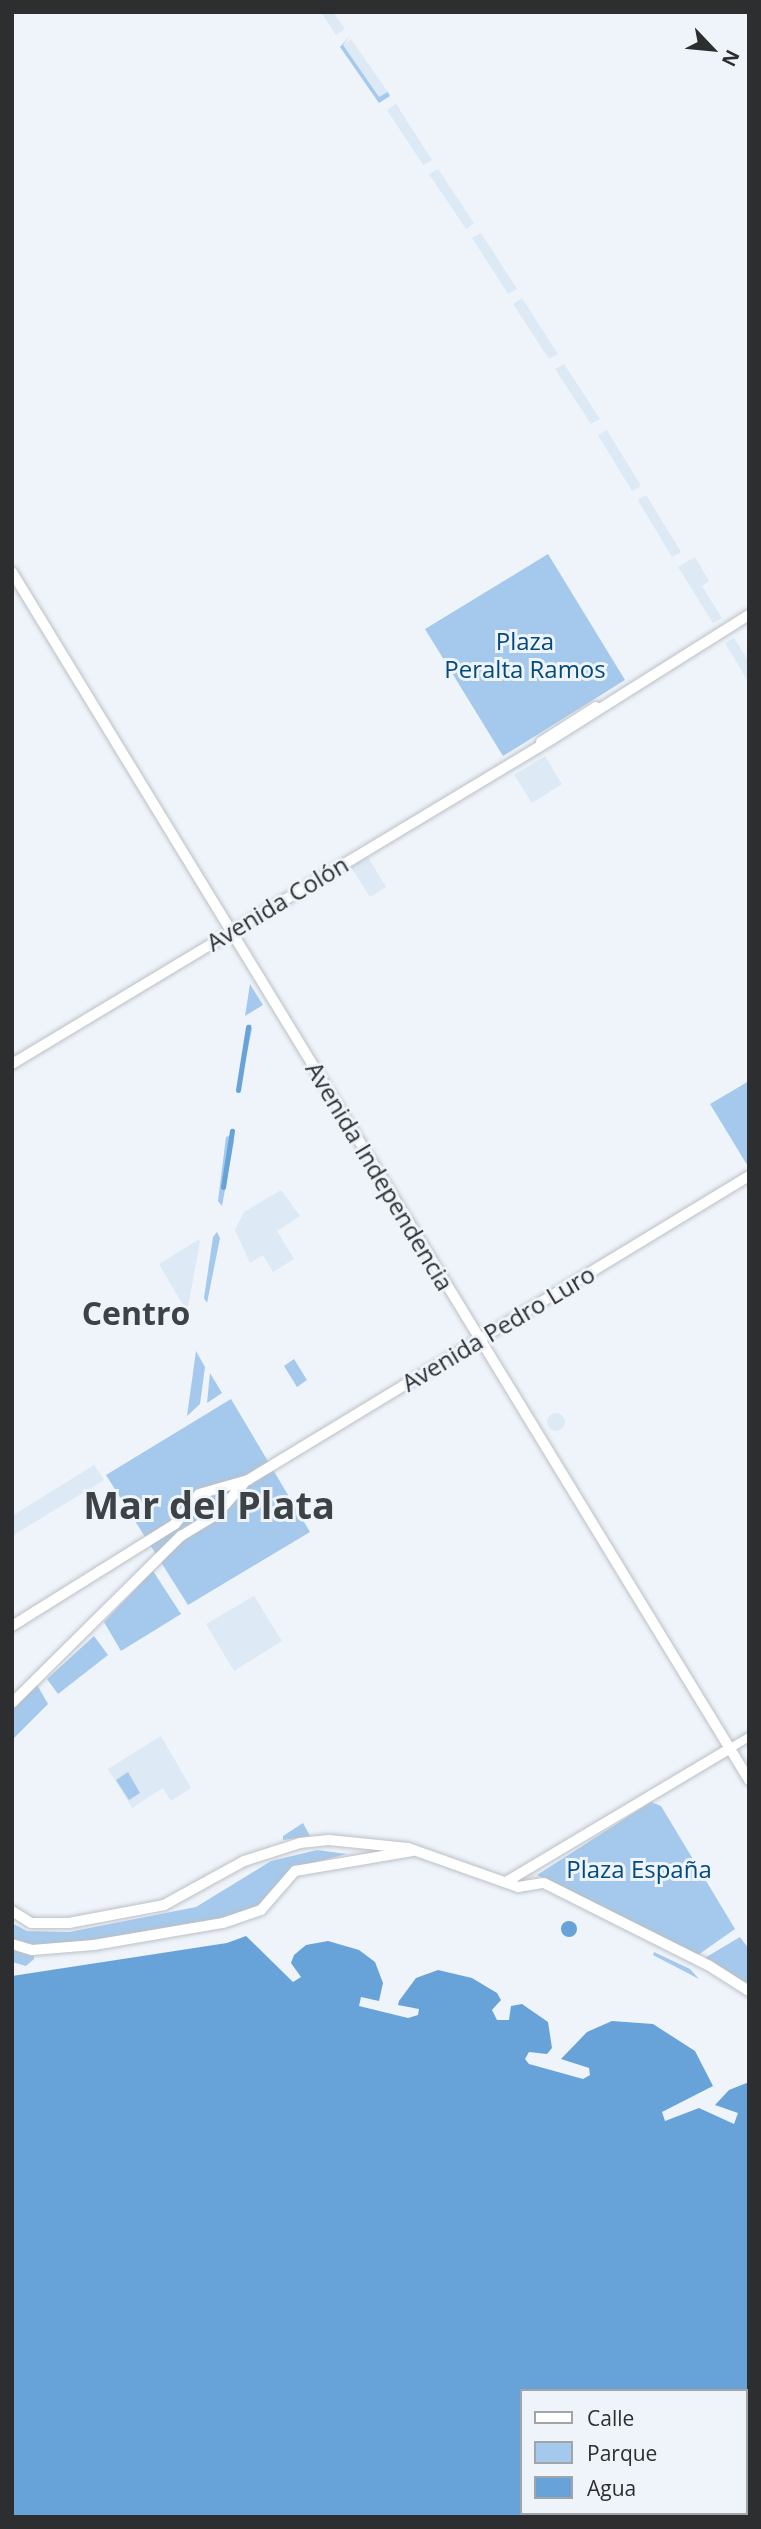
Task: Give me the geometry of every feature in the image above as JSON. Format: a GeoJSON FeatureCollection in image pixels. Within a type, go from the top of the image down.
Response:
{"type":"FeatureCollection","features":[{"type":"Feature","properties":{"kind":"main road","name":"Avenida Independencia"},"geometry":{"type":"LineString","coordinates":[[12,572],[749,1780]]}},
{"type":"Feature","properties":{"kind":"main road","name":"Avenida Colón"},"geometry":{"type":"LineString","coordinates":[[542,741],[568,729],[749,615]]}},
{"type":"Feature","properties":{"kind":"main road","name":"Avenida Colón"},"geometry":{"type":"LineString","coordinates":[[12,1063],[542,741],[585,710],[601,706]]}},
{"type":"Feature","properties":{"kind":"main road","name":"Avenida Pedro Luro"},"geometry":{"type":"LineString","coordinates":[[219,1510],[248,1480],[749,1175]]}},
{"type":"Feature","properties":{"kind":"main road","name":"Avenida Pedro Luro"},"geometry":{"type":"LineString","coordinates":[[207,1490],[248,1480]]}},
{"type":"Feature","properties":{"kind":"main road"},"geometry":{"type":"LineString","coordinates":[[12,1626],[175,1524],[207,1490],[220,1498],[219,1510],[181,1536],[12,1703]]}},
{"type":"Feature","properties":{"kind":"main road"},"geometry":{"type":"LineString","coordinates":[[194,1501],[198,1514],[210,1518]]}},
{"type":"Feature","properties":{"kind":"main road"},"geometry":{"type":"LineString","coordinates":[[175,1524],[183,1526],[181,1536]]}},
{"type":"Feature","properties":{"kind":"main road"},"geometry":{"type":"LineString","coordinates":[[499,1880],[513,1881],[749,1737]]}},
{"type":"Feature","properties":{"kind":"main road"},"geometry":{"type":"LineString","coordinates":[[12,1911],[35,1923],[103,1918],[177,1900],[244,1861],[282,1846],[316,1841],[360,1843],[412,1851],[522,1887],[544,1883],[715,1969],[749,1991]]}},
{"type":"Feature","properties":{"kind":"main road"},"geometry":{"type":"LineString","coordinates":[[360,1843],[364,1850],[361,1858]]}},
{"type":"Feature","properties":{"kind":"main road"},"geometry":{"type":"LineString","coordinates":[[12,1944],[32,1950],[94,1945],[223,1923],[261,1910],[295,1871],[412,1851]]}},
{"type":"Feature","properties":{"kind":"shaded area"},"geometry":{"type":"Polygon","coordinates":[[[321,12],[333,12],[345,29],[336,35],[321,12]]]}},
{"type":"Feature","properties":{"kind":"shaded area"},"geometry":{"type":"Polygon","coordinates":[[[351,39],[388,92],[379,98],[343,45],[351,39]]]}},
{"type":"Feature","properties":{"kind":"shaded area"},"geometry":{"type":"Polygon","coordinates":[[[396,104],[432,160],[423,165],[387,110],[396,104]]]}},
{"type":"Feature","properties":{"kind":"shaded area"},"geometry":{"type":"Polygon","coordinates":[[[438,169],[474,223],[466,229],[429,174],[438,169]]]}},
{"type":"Feature","properties":{"kind":"shaded area"},"geometry":{"type":"Polygon","coordinates":[[[481,233],[517,289],[508,294],[472,238],[481,233]]]}},
{"type":"Feature","properties":{"kind":"shaded area"},"geometry":{"type":"Polygon","coordinates":[[[522,298],[558,354],[549,359],[513,304],[522,298]]]}},
{"type":"Feature","properties":{"kind":"shaded area"},"geometry":{"type":"Polygon","coordinates":[[[564,364],[600,419],[591,424],[555,369],[564,364]]]}},
{"type":"Feature","properties":{"kind":"shaded area"},"geometry":{"type":"Polygon","coordinates":[[[607,430],[641,486],[632,491],[598,435],[607,430]]]}},
{"type":"Feature","properties":{"kind":"shaded area"},"geometry":{"type":"Polygon","coordinates":[[[646,495],[681,552],[672,557],[638,500],[646,495]]]}},
{"type":"Feature","properties":{"kind":"shaded area"},"geometry":{"type":"Polygon","coordinates":[[[695,557],[709,581],[702,586],[722,618],[713,623],[678,567],[695,557]]]}},
{"type":"Feature","properties":{"kind":"shaded area"},"geometry":{"type":"Polygon","coordinates":[[[734,638],[749,662],[749,683],[725,643],[734,638]]]}},
{"type":"Feature","properties":{"kind":"shaded area"},"geometry":{"type":"Polygon","coordinates":[[[545,756],[562,784],[532,803],[514,775],[545,756]]]}},
{"type":"Feature","properties":{"kind":"shaded area"},"geometry":{"type":"Polygon","coordinates":[[[368,857],[386,887],[370,897],[351,867],[368,857]]]}},
{"type":"Feature","properties":{"kind":"shaded area"},"geometry":{"type":"Polygon","coordinates":[[[281,1190],[300,1216],[277,1231],[294,1259],[273,1272],[263,1255],[250,1263],[235,1230],[244,1212],[281,1190]]]}},
{"type":"Feature","properties":{"kind":"shaded area"},"geometry":{"type":"Polygon","coordinates":[[[200,1241],[187,1312],[159,1264],[200,1241]]]}},
{"type":"Feature","properties":{"kind":"shaded area"},"geometry":{"type":"Polygon","coordinates":[[[556,1413],[562,1416],[565,1422],[562,1428],[556,1431],[550,1428],[547,1422],[550,1416],[556,1413]]]}},
{"type":"Feature","properties":{"kind":"shaded area"},"geometry":{"type":"Polygon","coordinates":[[[94,1465],[104,1480],[12,1536],[12,1516],[94,1465]]]}},
{"type":"Feature","properties":{"kind":"shaded area"},"geometry":{"type":"Polygon","coordinates":[[[254,1596],[282,1641],[234,1671],[206,1624],[254,1596]]]}},
{"type":"Feature","properties":{"kind":"shaded area"},"geometry":{"type":"Polygon","coordinates":[[[161,1736],[191,1788],[171,1801],[163,1788],[132,1808],[108,1769],[161,1736]]]}},
{"type":"Feature","properties":{"kind":"green space"},"geometry":{"type":"Polygon","coordinates":[[[350,36],[343,45],[379,97],[388,92],[390,96],[379,103],[340,47],[350,36]]]}},
{"type":"Feature","properties":{"kind":"green space","name":"Plaza Peralta Ramos"},"geometry":{"type":"Polygon","coordinates":[[[548,554],[625,680],[503,756],[425,629],[548,554]]]}},
{"type":"Feature","properties":{"kind":"green space"},"geometry":{"type":"Polygon","coordinates":[[[250,984],[263,1005],[245,1016],[250,984]]]}},
{"type":"Feature","properties":{"kind":"green space"},"geometry":{"type":"Polygon","coordinates":[[[251,1024],[252,1029],[239,1092],[247,1028],[251,1024]]]}},
{"type":"Feature","properties":{"kind":"green space"},"geometry":{"type":"Polygon","coordinates":[[[749,1081],[749,1168],[710,1104],[749,1081]]]}},
{"type":"Feature","properties":{"kind":"green space"},"geometry":{"type":"Polygon","coordinates":[[[231,1135],[234,1141],[222,1206],[218,1201],[226,1137],[231,1135]]]}},
{"type":"Feature","properties":{"kind":"green space"},"geometry":{"type":"Polygon","coordinates":[[[217,1232],[220,1238],[207,1303],[204,1298],[213,1237],[217,1232]]]}},
{"type":"Feature","properties":{"kind":"green space"},"geometry":{"type":"Polygon","coordinates":[[[196,1351],[205,1367],[200,1404],[187,1416],[196,1351]]]}},
{"type":"Feature","properties":{"kind":"green space"},"geometry":{"type":"Polygon","coordinates":[[[294,1359],[307,1380],[297,1387],[284,1366],[294,1359]]]}},
{"type":"Feature","properties":{"kind":"green space"},"geometry":{"type":"Polygon","coordinates":[[[210,1373],[222,1393],[207,1403],[210,1373]]]}},
{"type":"Feature","properties":{"kind":"green space"},"geometry":{"type":"Polygon","coordinates":[[[231,1399],[310,1532],[188,1605],[106,1475],[231,1399]]]}},
{"type":"Feature","properties":{"kind":"green space"},"geometry":{"type":"Polygon","coordinates":[[[153,1571],[181,1614],[121,1651],[104,1622],[153,1571]]]}},
{"type":"Feature","properties":{"kind":"green space"},"geometry":{"type":"Polygon","coordinates":[[[94,1636],[108,1655],[58,1694],[47,1679],[94,1636]]]}},
{"type":"Feature","properties":{"kind":"green space"},"geometry":{"type":"Polygon","coordinates":[[[36,1683],[48,1704],[12,1740],[12,1708],[36,1683]]]}},
{"type":"Feature","properties":{"kind":"green space"},"geometry":{"type":"Polygon","coordinates":[[[128,1772],[140,1793],[129,1800],[116,1780],[128,1772]]]}},
{"type":"Feature","properties":{"kind":"green space","name":"Plaza España"},"geometry":{"type":"Polygon","coordinates":[[[651,1802],[661,1806],[735,1929],[698,1955],[537,1875],[651,1802]]]}},
{"type":"Feature","properties":{"kind":"green space"},"geometry":{"type":"Polygon","coordinates":[[[303,1823],[310,1836],[283,1840],[283,1836],[303,1823]]]}},
{"type":"Feature","properties":{"kind":"green space"},"geometry":{"type":"Polygon","coordinates":[[[317,1850],[347,1854],[292,1868],[260,1906],[234,1917],[80,1943],[33,1945],[12,1939],[12,1923],[27,1931],[69,1932],[196,1907],[271,1861],[317,1850]]]}},
{"type":"Feature","properties":{"kind":"green space"},"geometry":{"type":"Polygon","coordinates":[[[740,1937],[749,1949],[749,1986],[703,1959],[740,1937]]]}},
{"type":"Feature","properties":{"kind":"green space"},"geometry":{"type":"Polygon","coordinates":[[[12,1947],[34,1954],[34,1959],[26,1966],[12,1962],[12,1947]]]}},
{"type":"Feature","properties":{"kind":"green space"},"geometry":{"type":"Polygon","coordinates":[[[654,1952],[690,1969],[699,1979],[653,1955],[654,1952]]]}},
{"type":"Feature","properties":{"kind":"water"},"geometry":{"type":"Polygon","coordinates":[[[566,1921],[572,1921],[577,1929],[575,1935],[566,1937],[561,1932],[561,1926],[566,1921]]]}},
{"type":"Feature","properties":{"kind":"water"},"geometry":{"type":"Polygon","coordinates":[[[246,1936],[293,1982],[301,1977],[291,1963],[294,1955],[306,1945],[328,1941],[359,1950],[375,1962],[383,1983],[379,2001],[361,1997],[359,2006],[408,2018],[418,2015],[419,2009],[398,2005],[416,1978],[438,1970],[472,1978],[497,1993],[501,2000],[492,2010],[497,2020],[509,2020],[511,2006],[522,2004],[548,2022],[552,2048],[547,2054],[529,2052],[525,2059],[529,2064],[583,2079],[590,2075],[589,2068],[561,2059],[587,2032],[612,2021],[653,2024],[695,2051],[713,2086],[662,2112],[665,2121],[699,2108],[734,2124],[738,2113],[715,2105],[729,2090],[749,2082],[749,2517],[12,2517],[12,1976],[227,1943],[246,1936]]]}},
{"type":"Feature","properties":{"kind":"waterway"},"geometry":{"type":"LineString","coordinates":[[238,1090],[248,1027]]}},
{"type":"Feature","properties":{"kind":"waterway"},"geometry":{"type":"LineString","coordinates":[[223,1187],[232,1131]]}},
{"type":"Feature","properties":{"kind":"district","name":"Centro"},"geometry":{"type":"Point","coordinates":[136,1313]}},
{"type":"Feature","properties":{"kind":"district","name":"Mar del Plata"},"geometry":{"type":"Point","coordinates":[209,1505]}}]}
